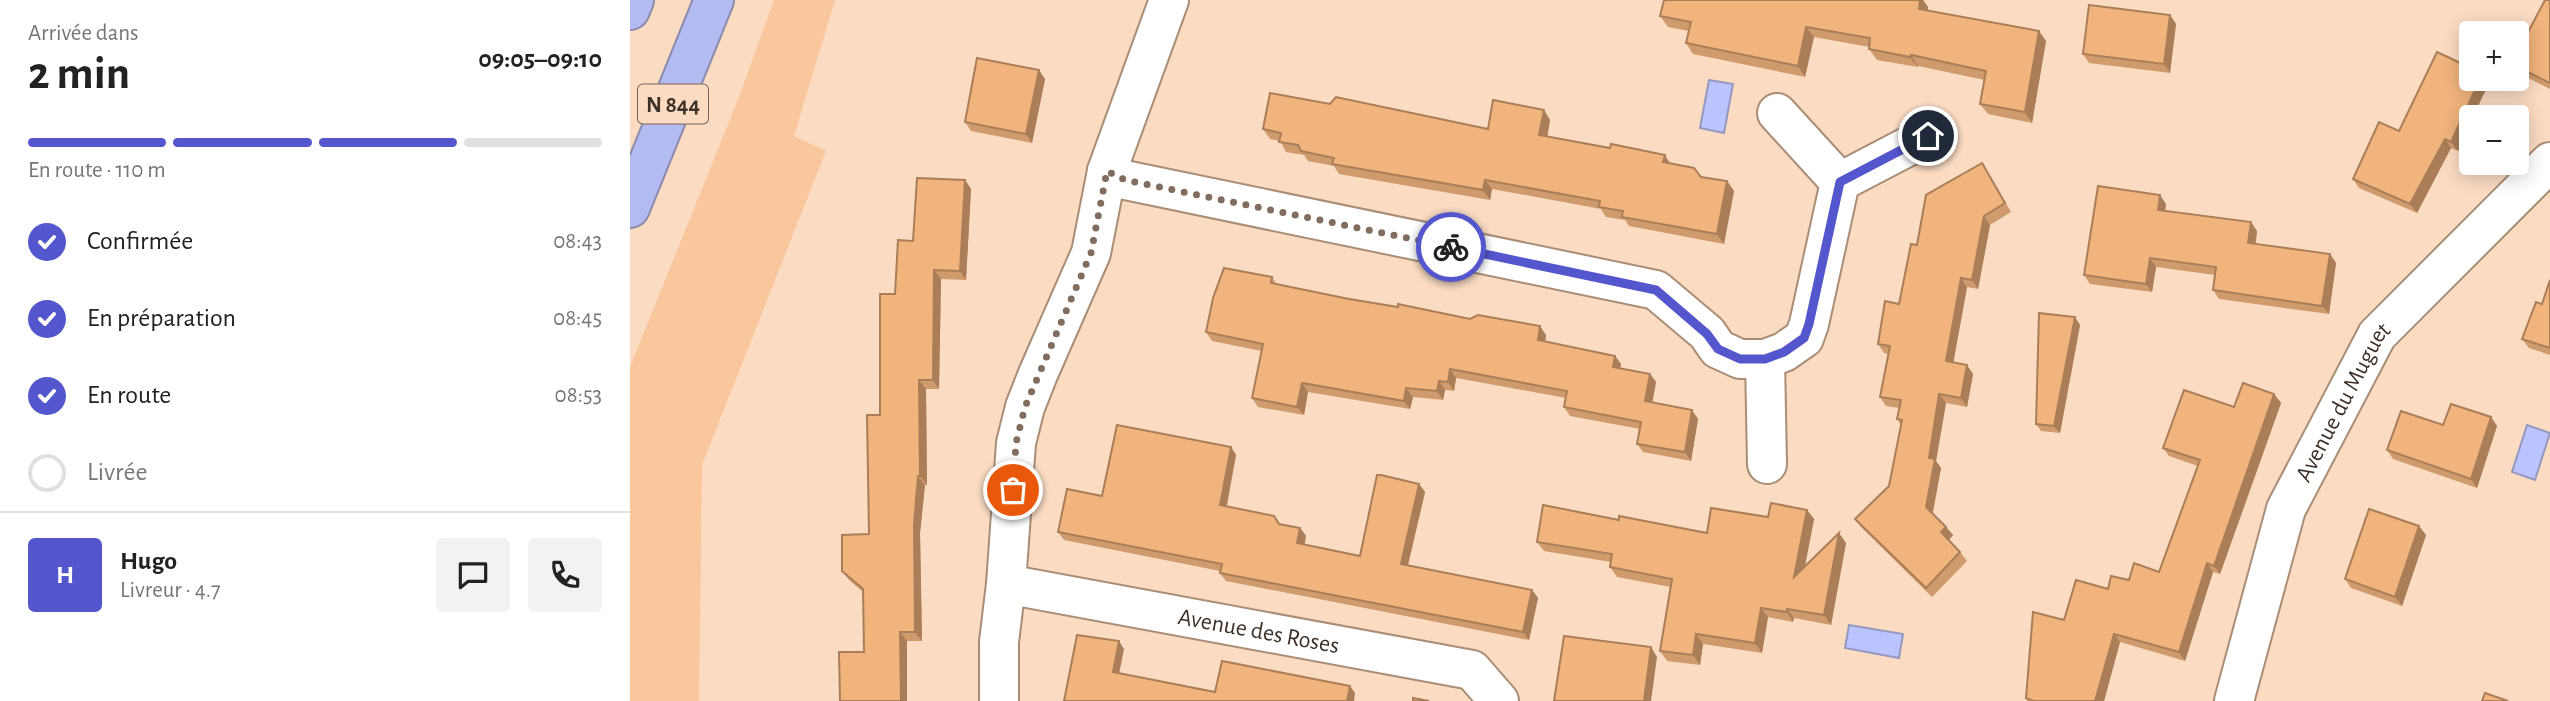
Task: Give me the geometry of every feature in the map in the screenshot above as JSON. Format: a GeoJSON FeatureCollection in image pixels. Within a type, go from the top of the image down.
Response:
{"type":"FeatureCollection","features":[{"type":"Feature","properties":{"kind":"highway"},"geometry":{"type":"LineString","coordinates":[[630,10],[634,0]]}},
{"type":"Feature","properties":{"kind":"highway","name":"N 844"},"geometry":{"type":"LineString","coordinates":[[630,208],[714,0]]}},
{"type":"Feature","properties":{"kind":"street"},"geometry":{"type":"LineString","coordinates":[[999,701],[999,642],[1016,443],[1025,407],[1038,374],[1091,253],[1107,171],[1169,0]]}},
{"type":"Feature","properties":{"kind":"street"},"geometry":{"type":"LineString","coordinates":[[1777,113],[1840,182]]}},
{"type":"Feature","properties":{"kind":"street"},"geometry":{"type":"LineString","coordinates":[[1840,182],[1928,136]]}},
{"type":"Feature","properties":{"kind":"street","name":"Avenue du Muguet"},"geometry":{"type":"LineString","coordinates":[[2234,701],[2286,509],[2377,335],[2550,162]]}},
{"type":"Feature","properties":{"kind":"street"},"geometry":{"type":"LineString","coordinates":[[1107,171],[1125,180],[1656,290],[1707,334],[1718,349],[1740,359],[1765,359],[1784,352],[1804,338],[1840,182]]}},
{"type":"Feature","properties":{"kind":"street"},"geometry":{"type":"LineString","coordinates":[[1765,359],[1767,464]]}},
{"type":"Feature","properties":{"kind":"street","name":"Avenue des Roses"},"geometry":{"type":"LineString","coordinates":[[1006,583],[1472,670],[1499,701]]}},
{"type":"Feature","properties":{"kind":"shaded area"},"geometry":{"type":"Polygon","coordinates":[[[774,0],[835,0],[794,136],[826,151],[702,465],[699,701],[630,701],[630,367],[739,97],[774,0]]]}},
{"type":"Feature","properties":{"kind":"water"},"geometry":{"type":"Polygon","coordinates":[[[1709,80],[1733,84],[1724,133],[1700,128],[1709,80]]]}},
{"type":"Feature","properties":{"kind":"water"},"geometry":{"type":"Polygon","coordinates":[[[2527,425],[2550,433],[2535,480],[2512,472],[2527,425]]]}},
{"type":"Feature","properties":{"kind":"water"},"geometry":{"type":"Polygon","coordinates":[[[1849,625],[1903,634],[1899,658],[1845,648],[1849,625]]]}},
{"type":"Feature","properties":{"kind":"building"},"geometry":{"type":"Polygon","coordinates":[[[1664,0],[1920,0],[1919,9],[2039,31],[2025,112],[1980,104],[1986,71],[1869,49],[1870,38],[1806,27],[1798,66],[1686,43],[1691,22],[1660,16],[1664,0]]]}},
{"type":"Feature","properties":{"kind":"building"},"geometry":{"type":"Polygon","coordinates":[[[2545,0],[2550,0],[2550,83],[2529,72],[2529,30],[2545,0]]]}},
{"type":"Feature","properties":{"kind":"building"},"geometry":{"type":"Polygon","coordinates":[[[2089,5],[2170,15],[2164,64],[2083,54],[2089,5]]]}},
{"type":"Feature","properties":{"kind":"building"},"geometry":{"type":"Polygon","coordinates":[[[2437,52],[2459,62],[2459,91],[2474,91],[2468,105],[2459,105],[2459,125],[2451,142],[2445,139],[2410,204],[2353,179],[2379,122],[2399,131],[2437,52]]]}},
{"type":"Feature","properties":{"kind":"building"},"geometry":{"type":"Polygon","coordinates":[[[977,58],[1039,70],[1026,134],[965,122],[977,58]]]}},
{"type":"Feature","properties":{"kind":"building"},"geometry":{"type":"Polygon","coordinates":[[[1270,93],[1330,104],[1336,97],[1488,129],[1493,100],[1544,110],[1539,135],[1610,148],[1611,144],[1665,155],[1663,162],[1694,168],[1701,177],[1727,181],[1717,234],[1622,217],[1623,211],[1599,207],[1600,201],[1485,180],[1483,190],[1332,164],[1334,158],[1301,151],[1298,145],[1279,142],[1281,133],[1263,129],[1270,93]]]}},
{"type":"Feature","properties":{"kind":"building"},"geometry":{"type":"Polygon","coordinates":[[[1982,163],[2005,203],[1984,216],[1972,280],[1961,278],[1946,361],[1967,365],[1961,398],[1939,394],[1929,458],[1935,459],[1926,507],[1946,527],[1941,532],[1960,552],[1926,588],[1855,519],[1889,486],[1902,420],[1897,419],[1901,400],[1880,397],[1890,346],[1878,344],[1885,301],[1899,304],[1911,244],[1917,245],[1926,195],[1982,163]]]}},
{"type":"Feature","properties":{"kind":"building"},"geometry":{"type":"Polygon","coordinates":[[[917,178],[965,180],[960,271],[934,270],[933,380],[919,380],[920,476],[914,524],[915,632],[900,632],[901,701],[840,701],[839,652],[864,652],[863,589],[842,571],[842,535],[869,534],[867,415],[880,415],[880,294],[895,294],[898,240],[913,241],[917,178]]]}},
{"type":"Feature","properties":{"kind":"building"},"geometry":{"type":"Polygon","coordinates":[[[2098,186],[2160,195],[2158,210],[2251,222],[2248,243],[2330,254],[2322,306],[2213,290],[2216,267],[2150,258],[2146,284],[2084,275],[2098,186]]]}},
{"type":"Feature","properties":{"kind":"building"},"geometry":{"type":"Polygon","coordinates":[[[1224,268],[1272,277],[1271,283],[1349,299],[1398,307],[1398,304],[1470,319],[1478,315],[1540,326],[1538,340],[1615,356],[1613,367],[1650,374],[1645,401],[1692,410],[1685,452],[1637,444],[1641,422],[1564,407],[1567,391],[1450,369],[1448,382],[1439,381],[1437,391],[1406,388],[1404,401],[1302,383],[1297,407],[1252,398],[1263,344],[1206,332],[1213,298],[1224,268]]]}},
{"type":"Feature","properties":{"kind":"building"},"geometry":{"type":"Polygon","coordinates":[[[2550,280],[2550,348],[2522,339],[2536,302],[2542,304],[2550,280]]]}},
{"type":"Feature","properties":{"kind":"building"},"geometry":{"type":"Polygon","coordinates":[[[2039,313],[2075,317],[2054,426],[2036,424],[2039,313]]]}},
{"type":"Feature","properties":{"kind":"building"},"geometry":{"type":"Polygon","coordinates":[[[2243,383],[2274,394],[2214,566],[2207,563],[2179,652],[2114,634],[2095,701],[2034,701],[2026,698],[2033,612],[2064,620],[2076,580],[2108,589],[2111,576],[2129,580],[2134,563],[2159,572],[2200,460],[2163,448],[2184,390],[2234,407],[2243,383]]]}},
{"type":"Feature","properties":{"kind":"building"},"geometry":{"type":"Polygon","coordinates":[[[2451,404],[2491,417],[2471,479],[2387,450],[2401,411],[2443,425],[2451,404]]]}},
{"type":"Feature","properties":{"kind":"building"},"geometry":{"type":"Polygon","coordinates":[[[1117,425],[1231,447],[1220,505],[1274,516],[1279,524],[1300,528],[1297,543],[1360,556],[1377,475],[1419,484],[1401,564],[1532,590],[1523,632],[1220,573],[1222,564],[1058,532],[1067,489],[1102,496],[1117,425]]]}},
{"type":"Feature","properties":{"kind":"building"},"geometry":{"type":"Polygon","coordinates":[[[1771,503],[1807,510],[1794,577],[1839,533],[1824,615],[1761,608],[1755,643],[1696,634],[1693,655],[1660,651],[1672,579],[1610,567],[1612,554],[1537,542],[1543,505],[1707,533],[1711,508],[1768,517],[1771,503]]]}},
{"type":"Feature","properties":{"kind":"building"},"geometry":{"type":"Polygon","coordinates":[[[2369,509],[2419,526],[2395,597],[2345,579],[2369,509]]]}},
{"type":"Feature","properties":{"kind":"building"},"geometry":{"type":"Polygon","coordinates":[[[1077,635],[1119,641],[1113,672],[1215,692],[1222,661],[1350,686],[1347,701],[1064,701],[1077,635]]]}},
{"type":"Feature","properties":{"kind":"building"},"geometry":{"type":"Polygon","coordinates":[[[1564,636],[1651,647],[1644,701],[1554,701],[1564,636]]]}},
{"type":"Feature","properties":{"kind":"building"},"geometry":{"type":"Polygon","coordinates":[[[2485,693],[2508,701],[2482,701],[2485,693]]]}},
{"type":"Feature","properties":{"kind":"way so far"},"geometry":{"type":"LineString","coordinates":[[1013,490],[1016,443],[1025,407],[1091,253],[1107,171],[1125,180],[1451,247]]}},
{"type":"Feature","properties":{"kind":"route"},"geometry":{"type":"LineString","coordinates":[[1451,247],[1656,290],[1707,334],[1718,349],[1740,359],[1765,359],[1784,352],[1804,338],[1840,182],[1928,136]]}}]}
